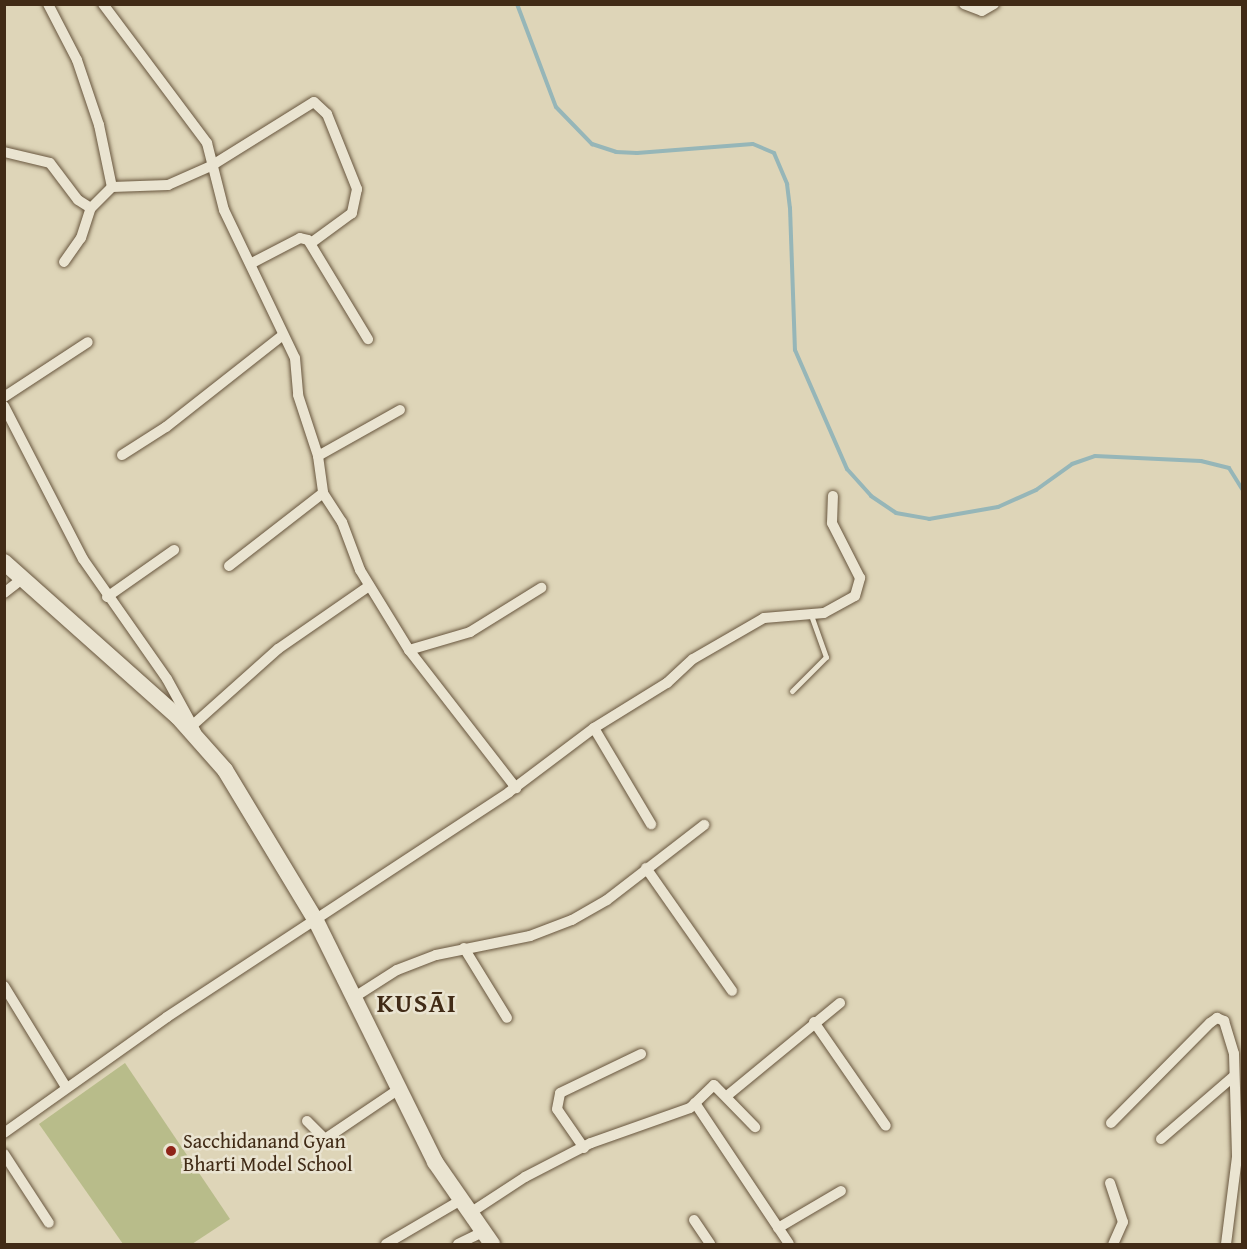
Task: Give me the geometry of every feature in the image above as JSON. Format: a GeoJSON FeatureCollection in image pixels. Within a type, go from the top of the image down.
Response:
{"type":"FeatureCollection","features":[{"type":"Feature","properties":{"kind":"main road"},"geometry":{"type":"LineString","coordinates":[[4,562],[195,730],[242,795],[316,921],[396,1091],[465,1207],[487,1238]]}},
{"type":"Feature","properties":{"kind":"street"},"geometry":{"type":"LineString","coordinates":[[103,4],[203,135],[224,210],[252,263],[295,358],[298,395],[318,456],[323,493],[342,522],[346,540],[369,586],[409,650],[516,788]]}},
{"type":"Feature","properties":{"kind":"street"},"geometry":{"type":"LineString","coordinates":[[964,4],[982,11],[994,4]]}},
{"type":"Feature","properties":{"kind":"street"},"geometry":{"type":"LineString","coordinates":[[48,8],[77,60],[99,125],[112,187]]}},
{"type":"Feature","properties":{"kind":"street"},"geometry":{"type":"LineString","coordinates":[[64,262],[77,245],[91,208],[112,187],[125,183],[157,189],[211,166],[308,103],[321,106],[357,189],[352,213],[311,243]]}},
{"type":"Feature","properties":{"kind":"street"},"geometry":{"type":"LineString","coordinates":[[4,152],[50,163],[78,200],[91,208]]}},
{"type":"Feature","properties":{"kind":"street"},"geometry":{"type":"LineString","coordinates":[[252,263],[300,238],[311,243],[368,339]]}},
{"type":"Feature","properties":{"kind":"street"},"geometry":{"type":"LineString","coordinates":[[122,455],[166,427],[283,335]]}},
{"type":"Feature","properties":{"kind":"street"},"geometry":{"type":"LineString","coordinates":[[4,397],[88,342]]}},
{"type":"Feature","properties":{"kind":"street"},"geometry":{"type":"LineString","coordinates":[[4,406],[65,527],[107,597],[195,730],[278,648],[369,586]]}},
{"type":"Feature","properties":{"kind":"street"},"geometry":{"type":"LineString","coordinates":[[318,456],[400,410]]}},
{"type":"Feature","properties":{"kind":"street"},"geometry":{"type":"LineString","coordinates":[[229,566],[323,493]]}},
{"type":"Feature","properties":{"kind":"street"},"geometry":{"type":"LineString","coordinates":[[4,1133],[66,1087],[516,788],[594,728],[752,623],[774,615],[812,615],[849,600],[861,584],[832,523],[833,496]]}},
{"type":"Feature","properties":{"kind":"street"},"geometry":{"type":"LineString","coordinates":[[107,597],[174,550]]}},
{"type":"Feature","properties":{"kind":"street"},"geometry":{"type":"LineString","coordinates":[[4,593],[22,578]]}},
{"type":"Feature","properties":{"kind":"street"},"geometry":{"type":"LineString","coordinates":[[409,650],[470,632],[541,588]]}},
{"type":"Feature","properties":{"kind":"street"},"geometry":{"type":"LineString","coordinates":[[594,728],[651,824]]}},
{"type":"Feature","properties":{"kind":"street"},"geometry":{"type":"LineString","coordinates":[[352,998],[397,970],[464,948],[548,930],[607,900],[704,825]]}},
{"type":"Feature","properties":{"kind":"street"},"geometry":{"type":"LineString","coordinates":[[646,868],[732,991]]}},
{"type":"Feature","properties":{"kind":"street"},"geometry":{"type":"LineString","coordinates":[[464,948],[507,1018]]}},
{"type":"Feature","properties":{"kind":"street"},"geometry":{"type":"LineString","coordinates":[[4,986],[66,1087]]}},
{"type":"Feature","properties":{"kind":"street"},"geometry":{"type":"LineString","coordinates":[[728,1095],[814,1022],[840,1003]]}},
{"type":"Feature","properties":{"kind":"street"},"geometry":{"type":"LineString","coordinates":[[1111,1123],[1217,1018],[1230,1030],[1237,1175],[1226,1245]]}},
{"type":"Feature","properties":{"kind":"street"},"geometry":{"type":"LineString","coordinates":[[814,1022],[886,1126]]}},
{"type":"Feature","properties":{"kind":"street"},"geometry":{"type":"LineString","coordinates":[[584,1148],[557,1109],[560,1093],[641,1054]]}},
{"type":"Feature","properties":{"kind":"street"},"geometry":{"type":"LineString","coordinates":[[1161,1139],[1234,1076]]}},
{"type":"Feature","properties":{"kind":"street"},"geometry":{"type":"LineString","coordinates":[[386,1245],[584,1148],[657,1122],[695,1103],[714,1085],[728,1095],[755,1127]]}},
{"type":"Feature","properties":{"kind":"street"},"geometry":{"type":"LineString","coordinates":[[307,1121],[325,1139],[396,1091]]}},
{"type":"Feature","properties":{"kind":"street"},"geometry":{"type":"LineString","coordinates":[[695,1103],[789,1245]]}},
{"type":"Feature","properties":{"kind":"street"},"geometry":{"type":"LineString","coordinates":[[4,1154],[49,1223]]}},
{"type":"Feature","properties":{"kind":"street"},"geometry":{"type":"LineString","coordinates":[[1110,1183],[1122,1222],[1113,1245]]}},
{"type":"Feature","properties":{"kind":"street"},"geometry":{"type":"LineString","coordinates":[[777,1228],[841,1191]]}},
{"type":"Feature","properties":{"kind":"street"},"geometry":{"type":"LineString","coordinates":[[694,1220],[710,1245]]}},
{"type":"Feature","properties":{"kind":"street"},"geometry":{"type":"LineString","coordinates":[[458,1245],[487,1238]]}},
{"type":"Feature","properties":{"kind":"lane"},"geometry":{"type":"LineString","coordinates":[[792,691],[826,657],[812,615]]}},
{"type":"Feature","properties":{"kind":"green space"},"geometry":{"type":"Polygon","coordinates":[[[125,1063],[230,1219],[192,1244],[123,1244],[39,1124],[125,1063]]]}},
{"type":"Feature","properties":{"kind":"waterway"},"geometry":{"type":"LineString","coordinates":[[517,4],[556,107],[592,144],[616,152],[637,153],[753,144],[774,153],[787,184],[790,208],[795,350],[847,469],[871,496],[896,513],[929,519],[998,507],[1036,490],[1072,464],[1095,456],[1201,461],[1229,468],[1242,489]]}},
{"type":"Feature","properties":{"kind":"place","name":"Sacchidanand Gyan Bharti Model School"},"geometry":{"type":"Point","coordinates":[171,1151]}},
{"type":"Feature","properties":{"kind":"district","name":"KUSĀI"},"geometry":{"type":"Point","coordinates":[417,1003]}}]}
